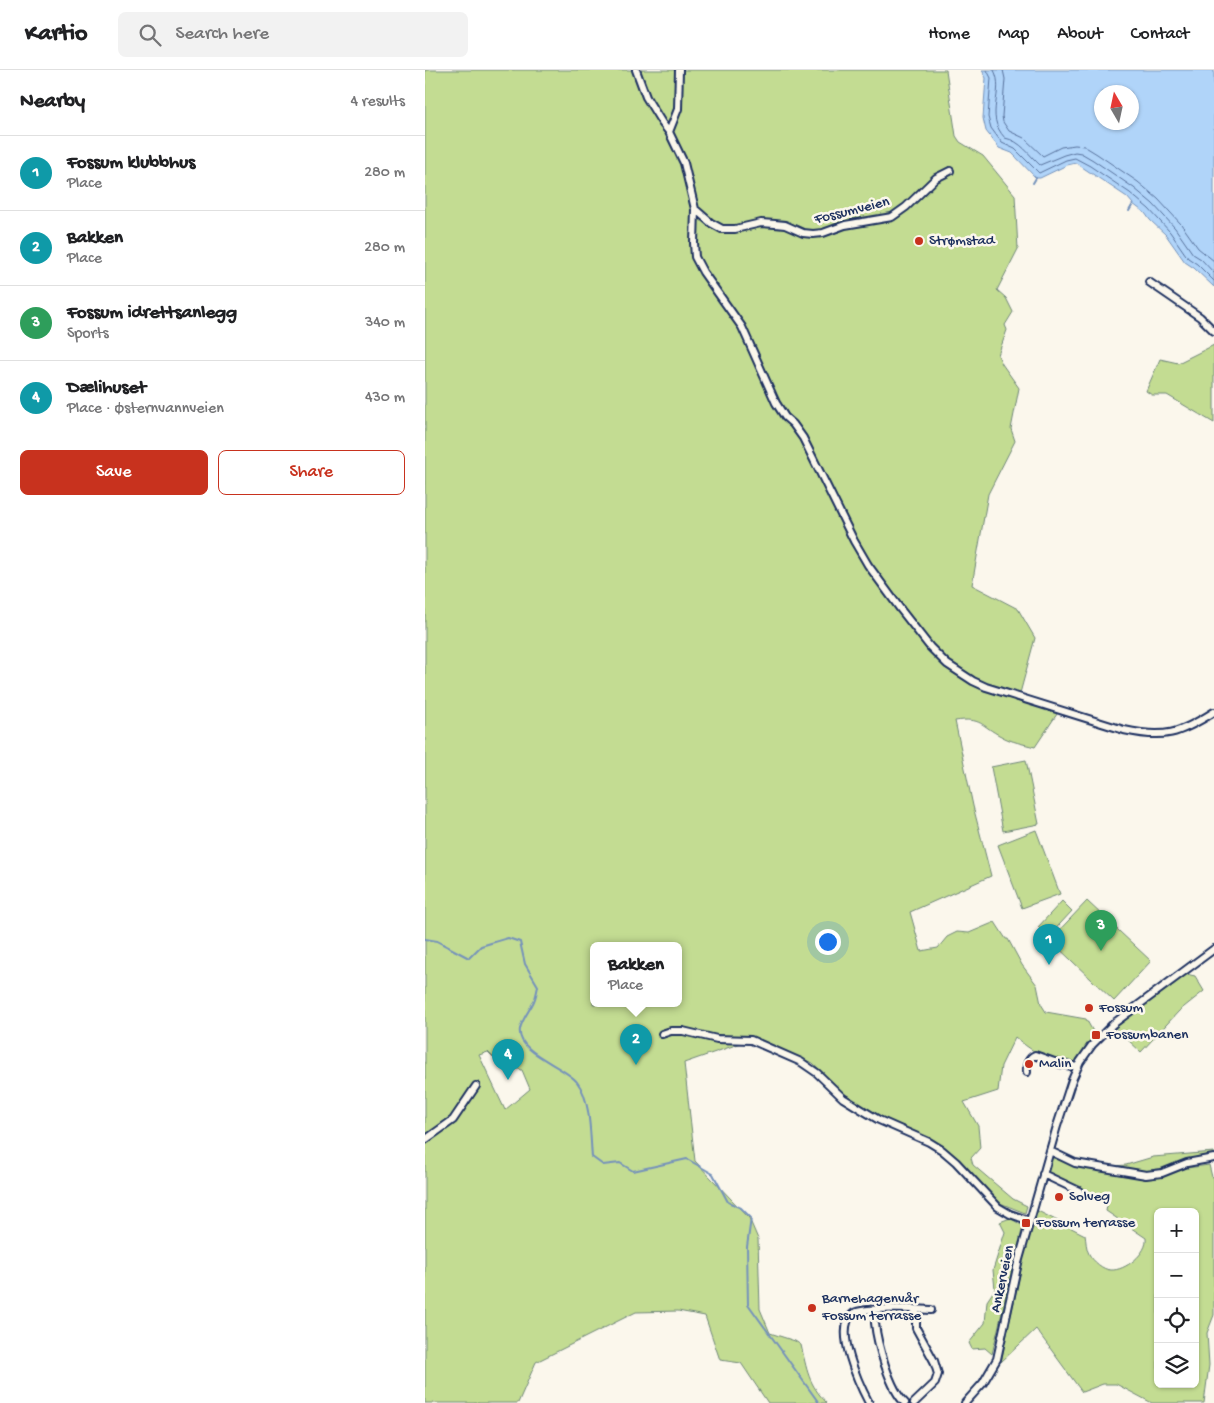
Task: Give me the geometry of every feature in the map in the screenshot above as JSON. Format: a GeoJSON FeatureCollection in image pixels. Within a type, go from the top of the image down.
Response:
{"type":"FeatureCollection","features":[{"type":"Feature","properties":{"kind":"street"},"geometry":{"type":"LineString","coordinates":[[636,70],[646,97],[661,124],[669,132],[684,163],[695,209],[695,257],[703,272],[742,327],[777,403],[785,418],[793,424],[803,438],[854,541],[901,610],[930,647],[947,664],[985,687],[1144,735],[1161,735],[1175,732],[1193,725],[1214,712]]}},
{"type":"Feature","properties":{"kind":"street"},"geometry":{"type":"LineString","coordinates":[[669,132],[678,108],[679,70]]}},
{"type":"Feature","properties":{"kind":"street","name":"Fossumveien"},"geometry":{"type":"LineString","coordinates":[[695,209],[711,223],[722,229],[735,229],[761,223],[785,225],[803,233],[823,233],[845,225],[892,216],[906,207],[936,178],[949,170]]}},
{"type":"Feature","properties":{"kind":"street"},"geometry":{"type":"LineString","coordinates":[[1149,282],[1200,317],[1214,330]]}},
{"type":"Feature","properties":{"kind":"street","name":"Ankerveien"},"geometry":{"type":"LineString","coordinates":[[965,1403],[983,1383],[997,1359],[1018,1263],[1050,1151],[1072,1080],[1078,1067],[1092,1045],[1113,1024],[1214,949]]}},
{"type":"Feature","properties":{"kind":"street"},"geometry":{"type":"LineString","coordinates":[[662,1034],[683,1031],[717,1039],[751,1040],[801,1062],[817,1073],[837,1094],[864,1111],[937,1147],[956,1162],[998,1207],[1010,1214],[1030,1221]]}},
{"type":"Feature","properties":{"kind":"street"},"geometry":{"type":"LineString","coordinates":[[1027,1072],[1029,1060],[1035,1055],[1060,1064],[1078,1067]]}},
{"type":"Feature","properties":{"kind":"street"},"geometry":{"type":"LineString","coordinates":[[425,1140],[453,1120],[476,1086]]}},
{"type":"Feature","properties":{"kind":"street"},"geometry":{"type":"LineString","coordinates":[[1050,1151],[1075,1163],[1146,1176],[1162,1173],[1187,1163],[1214,1158]]}},
{"type":"Feature","properties":{"kind":"street"},"geometry":{"type":"LineString","coordinates":[[1043,1174],[1079,1191]]}},
{"type":"Feature","properties":{"kind":"street"},"geometry":{"type":"LineString","coordinates":[[869,1403],[857,1378],[849,1352],[845,1330],[848,1320],[855,1313],[863,1310],[931,1310]]}},
{"type":"Feature","properties":{"kind":"street"},"geometry":{"type":"LineString","coordinates":[[914,1403],[935,1383],[938,1374],[934,1361],[917,1328],[916,1310]]}},
{"type":"Feature","properties":{"kind":"street"},"geometry":{"type":"LineString","coordinates":[[875,1323],[883,1360],[900,1398],[905,1403]]}},
{"type":"Feature","properties":{"kind":"green space"},"geometry":{"type":"Polygon","coordinates":[[[425,70],[946,70],[956,136],[960,142],[983,156],[1015,195],[1018,249],[997,290],[1006,298],[1013,312],[1005,325],[1007,330],[998,355],[1019,388],[1011,429],[1015,441],[988,494],[972,585],[1018,609],[1035,638],[1019,697],[1059,711],[1035,747],[1005,738],[976,721],[955,721],[973,806],[991,876],[910,912],[921,951],[938,948],[947,937],[957,932],[969,933],[995,922],[1037,985],[1041,1004],[1046,1012],[1086,1019],[1095,1035],[1075,1064],[1043,1056],[1015,1037],[1001,1066],[998,1091],[964,1102],[978,1126],[980,1148],[971,1158],[973,1165],[1013,1199],[1027,1206],[1025,1213],[1000,1203],[950,1151],[919,1133],[886,1123],[859,1108],[813,1063],[750,1040],[684,1063],[695,1161],[749,1218],[758,1239],[760,1309],[770,1333],[795,1341],[801,1345],[812,1383],[827,1403],[768,1403],[741,1363],[720,1360],[705,1316],[678,1311],[636,1312],[536,1362],[518,1403],[425,1403],[425,70]],[[488,1052],[479,1055],[505,1110],[530,1089],[522,1070],[500,1064],[488,1052]]]}},
{"type":"Feature","properties":{"kind":"green space"},"geometry":{"type":"Polygon","coordinates":[[[1214,345],[1214,423],[1167,395],[1152,395],[1146,391],[1160,359],[1178,363],[1214,345]]]}},
{"type":"Feature","properties":{"kind":"green space"},"geometry":{"type":"Polygon","coordinates":[[[1026,760],[1039,824],[1003,831],[991,767],[1026,760]]]}},
{"type":"Feature","properties":{"kind":"green space"},"geometry":{"type":"Polygon","coordinates":[[[1036,830],[1060,894],[1022,908],[998,845],[1036,830]]]}},
{"type":"Feature","properties":{"kind":"green space"},"geometry":{"type":"Polygon","coordinates":[[[1062,901],[1072,911],[1048,937],[1038,927],[1062,901]]]}},
{"type":"Feature","properties":{"kind":"green space"},"geometry":{"type":"Polygon","coordinates":[[[1087,901],[1151,961],[1114,1001],[1050,940],[1087,901]]]}},
{"type":"Feature","properties":{"kind":"green space"},"geometry":{"type":"Polygon","coordinates":[[[1186,974],[1195,976],[1204,991],[1179,1011],[1141,1052],[1115,1028],[1186,974]]]}},
{"type":"Feature","properties":{"kind":"green space"},"geometry":{"type":"Polygon","coordinates":[[[1214,1152],[1214,1154],[1160,1171],[1146,1173],[1102,1167],[1126,1165],[1153,1157],[1214,1152]]]}},
{"type":"Feature","properties":{"kind":"green space"},"geometry":{"type":"Polygon","coordinates":[[[1052,1157],[1074,1166],[1145,1179],[1187,1168],[1209,1165],[1212,1177],[1214,1176],[1214,1315],[1207,1333],[1209,1365],[1204,1403],[1152,1403],[1116,1384],[1103,1384],[1082,1392],[1036,1329],[1001,1362],[1034,1209],[1085,1235],[1087,1250],[1091,1257],[1108,1270],[1117,1270],[1135,1260],[1146,1244],[1146,1238],[1106,1211],[1108,1201],[1045,1173],[1052,1157]]]}},
{"type":"Feature","properties":{"kind":"green space"},"geometry":{"type":"Polygon","coordinates":[[[1010,1218],[1023,1226],[992,1354],[985,1348],[972,1349],[969,1343],[985,1323],[987,1301],[995,1289],[993,1270],[1005,1232],[1000,1222],[1010,1218]]]}},
{"type":"Feature","properties":{"kind":"water"},"geometry":{"type":"Polygon","coordinates":[[[982,70],[1214,70],[1214,287],[1185,262],[1166,235],[1127,197],[1076,163],[1036,178],[1012,153],[999,148],[986,131],[983,118],[986,78],[982,70]]]}},
{"type":"Feature","properties":{"kind":"waterway"},"geometry":{"type":"LineString","coordinates":[[1033,183],[1036,178]]}},
{"type":"Feature","properties":{"kind":"waterway"},"geometry":{"type":"LineString","coordinates":[[1129,211],[1133,204]]}},
{"type":"Feature","properties":{"kind":"waterway"},"geometry":{"type":"LineString","coordinates":[[425,939],[437,941],[469,958],[481,946],[508,938],[520,942],[525,964],[538,986],[535,999],[521,1025],[521,1038],[533,1052],[571,1076],[582,1089],[589,1118],[592,1157],[603,1165],[620,1163],[633,1171],[687,1159],[713,1174],[728,1202],[741,1208],[751,1218],[747,1247],[748,1304],[819,1403]]}},
{"type":"Feature","properties":{"kind":"place","name":"Strømstad"},"geometry":{"type":"Point","coordinates":[919,241]}},
{"type":"Feature","properties":{"kind":"place","name":"Fossum idrettsanlegg"},"geometry":{"type":"Point","coordinates":[1101,951]}},
{"type":"Feature","properties":{"kind":"place","name":"Fossum klubbhus"},"geometry":{"type":"Point","coordinates":[1049,965]}},
{"type":"Feature","properties":{"kind":"place","name":"Fossum"},"geometry":{"type":"Point","coordinates":[1089,1008]}},
{"type":"Feature","properties":{"kind":"place","name":"Fossumbanen"},"geometry":{"type":"Point","coordinates":[1096,1035]}},
{"type":"Feature","properties":{"kind":"place","name":"Malin"},"geometry":{"type":"Point","coordinates":[1029,1064]}},
{"type":"Feature","properties":{"kind":"place","name":"Bakken"},"geometry":{"type":"Point","coordinates":[636,1065]}},
{"type":"Feature","properties":{"kind":"place","name":"Dælihuset"},"geometry":{"type":"Point","coordinates":[508,1080]}},
{"type":"Feature","properties":{"kind":"place","name":"Solveg"},"geometry":{"type":"Point","coordinates":[1059,1197]}},
{"type":"Feature","properties":{"kind":"place","name":"Fossum terrasse"},"geometry":{"type":"Point","coordinates":[1026,1223]}},
{"type":"Feature","properties":{"kind":"place","name":"Barnehagenvår Fossum terrasse"},"geometry":{"type":"Point","coordinates":[812,1308]}}]}
